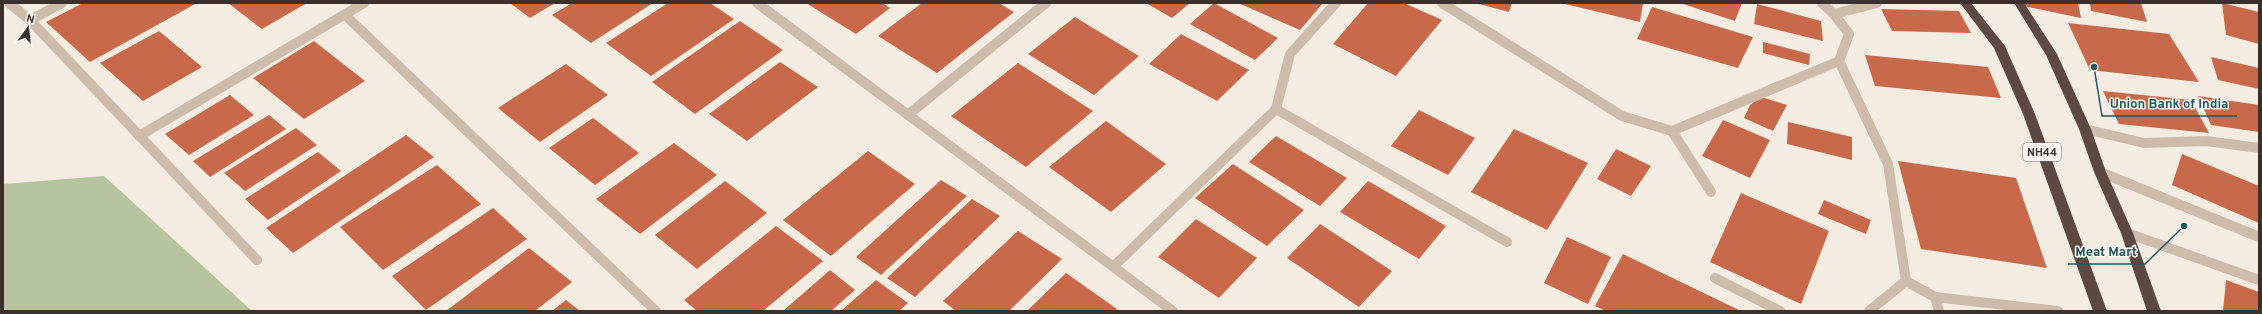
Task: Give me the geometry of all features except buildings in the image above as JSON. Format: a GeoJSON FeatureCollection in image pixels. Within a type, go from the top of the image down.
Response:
{"type":"FeatureCollection","features":[{"type":"Feature","properties":{"kind":"highway","name":"NH44"},"geometry":{"type":"LineString","coordinates":[[1965,3],[1999,46],[2029,114],[2100,311]]}},
{"type":"Feature","properties":{"kind":"highway"},"geometry":{"type":"LineString","coordinates":[[2019,3],[2051,54],[2085,130],[2100,172],[2126,233],[2154,311]]}},
{"type":"Feature","properties":{"kind":"street"},"geometry":{"type":"LineString","coordinates":[[10,3],[30,20],[257,260]]}},
{"type":"Feature","properties":{"kind":"street"},"geometry":{"type":"LineString","coordinates":[[30,20],[62,3]]}},
{"type":"Feature","properties":{"kind":"street"},"geometry":{"type":"LineString","coordinates":[[139,136],[364,3]]}},
{"type":"Feature","properties":{"kind":"street"},"geometry":{"type":"LineString","coordinates":[[910,114],[1046,3]]}},
{"type":"Feature","properties":{"kind":"street"},"geometry":{"type":"LineString","coordinates":[[1114,266],[1276,109],[1290,54],[1336,3]]}},
{"type":"Feature","properties":{"kind":"street"},"geometry":{"type":"LineString","coordinates":[[1442,3],[1622,116],[1672,131],[1839,61]]}},
{"type":"Feature","properties":{"kind":"street"},"geometry":{"type":"LineString","coordinates":[[1822,3],[1834,14],[1849,34],[1839,61],[1888,164],[1906,281]]}},
{"type":"Feature","properties":{"kind":"street"},"geometry":{"type":"LineString","coordinates":[[1834,14],[1877,3]]}},
{"type":"Feature","properties":{"kind":"street"},"geometry":{"type":"LineString","coordinates":[[764,5],[1173,311]]}},
{"type":"Feature","properties":{"kind":"street"},"geometry":{"type":"LineString","coordinates":[[345,15],[656,311]]}},
{"type":"Feature","properties":{"kind":"street"},"geometry":{"type":"LineString","coordinates":[[1276,109],[1507,242]]}},
{"type":"Feature","properties":{"kind":"street"},"geometry":{"type":"LineString","coordinates":[[2085,130],[2144,143],[2206,141],[2259,148]]}},
{"type":"Feature","properties":{"kind":"street"},"geometry":{"type":"LineString","coordinates":[[1672,131],[1711,192]]}},
{"type":"Feature","properties":{"kind":"street"},"geometry":{"type":"LineString","coordinates":[[2100,172],[2259,237]]}},
{"type":"Feature","properties":{"kind":"street"},"geometry":{"type":"LineString","coordinates":[[2126,233],[2259,280]]}},
{"type":"Feature","properties":{"kind":"street"},"geometry":{"type":"LineString","coordinates":[[1715,278],[1780,311]]}},
{"type":"Feature","properties":{"kind":"street"},"geometry":{"type":"LineString","coordinates":[[1906,281],[1935,297],[2058,311]]}},
{"type":"Feature","properties":{"kind":"street"},"geometry":{"type":"LineString","coordinates":[[1869,311],[1906,281]]}},
{"type":"Feature","properties":{"kind":"street"},"geometry":{"type":"LineString","coordinates":[[1935,297],[1939,311]]}},
{"type":"Feature","properties":{"kind":"green space"},"geometry":{"type":"Polygon","coordinates":[[[104,176],[252,311],[3,311],[3,184],[104,176]]]}},
{"type":"Feature","properties":{"kind":"place","name":"Union Bank of India"},"geometry":{"type":"Point","coordinates":[2094,67]}},
{"type":"Feature","properties":{"kind":"place","name":"Meat Mart"},"geometry":{"type":"Point","coordinates":[2184,226]}}]}
